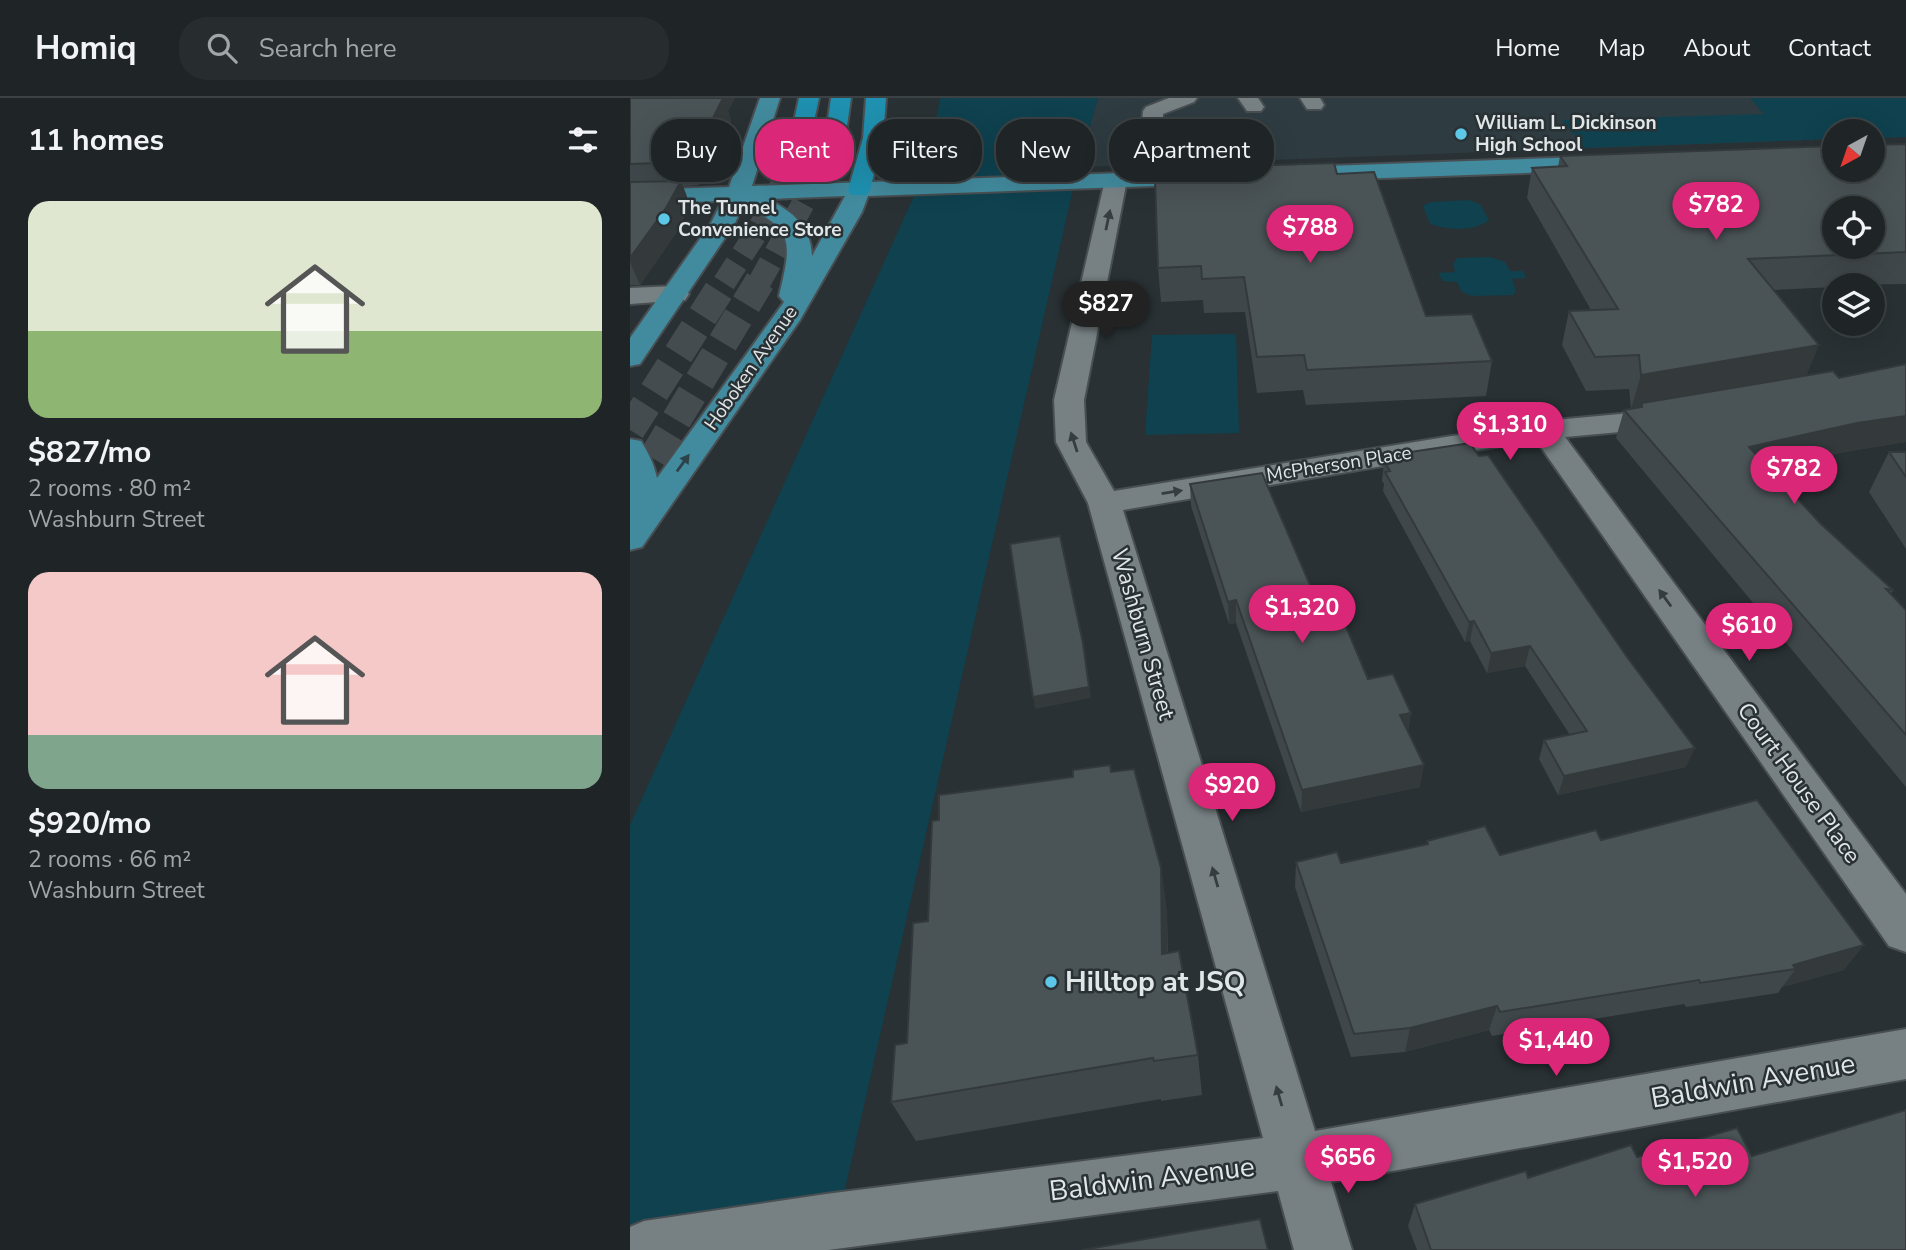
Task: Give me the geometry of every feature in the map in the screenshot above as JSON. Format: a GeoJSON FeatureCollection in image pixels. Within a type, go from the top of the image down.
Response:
{"type":"FeatureCollection","features":[{"type":"Feature","properties":{"kind":"highway"},"geometry":{"type":"LineString","coordinates":[[805,119],[809,98]]}},
{"type":"Feature","properties":{"kind":"highway"},"geometry":{"type":"LineString","coordinates":[[838,119],[841,98]]}},
{"type":"Feature","properties":{"kind":"highway"},"geometry":{"type":"LineString","coordinates":[[859,190],[873,138],[876,98]]}},
{"type":"Feature","properties":{"kind":"main road"},"geometry":{"type":"LineString","coordinates":[[630,358],[723,223],[738,194],[770,98]]}},
{"type":"Feature","properties":{"kind":"main road"},"geometry":{"type":"LineString","coordinates":[[1274,175],[1628,162]]}},
{"type":"Feature","properties":{"kind":"main road"},"geometry":{"type":"LineString","coordinates":[[630,197],[1109,180]]}},
{"type":"Feature","properties":{"kind":"main road","name":"Hoboken Avenue"},"geometry":{"type":"LineString","coordinates":[[630,539],[787,320],[850,212],[859,190]]}},
{"type":"Feature","properties":{"kind":"main road"},"geometry":{"type":"LineString","coordinates":[[738,194],[783,216],[790,222],[799,239],[802,256],[787,320]]}},
{"type":"Feature","properties":{"kind":"main road"},"geometry":{"type":"LineString","coordinates":[[630,448],[637,460],[648,511]]}},
{"type":"Feature","properties":{"kind":"street"},"geometry":{"type":"LineString","coordinates":[[1152,119],[1153,111],[1181,99]]}},
{"type":"Feature","properties":{"kind":"street","name":"Washburn Street"},"geometry":{"type":"LineString","coordinates":[[1106,180],[1069,400],[1071,442],[1104,503],[1323,1250]]}},
{"type":"Feature","properties":{"kind":"street"},"geometry":{"type":"LineString","coordinates":[[630,296],[676,294]]}},
{"type":"Feature","properties":{"kind":"street","name":"McPherson Place"},"geometry":{"type":"LineString","coordinates":[[1104,503],[1544,430],[1620,423],[1703,408]]}},
{"type":"Feature","properties":{"kind":"street","name":"Court House Place"},"geometry":{"type":"LineString","coordinates":[[1544,430],[1906,931]]}},
{"type":"Feature","properties":{"kind":"street","name":"Baldwin Avenue"},"geometry":{"type":"LineString","coordinates":[[644,1250],[826,1222],[1298,1161],[1906,1054]]}},
{"type":"Feature","properties":{"kind":"shaded area"},"geometry":{"type":"Polygon","coordinates":[[[940,98],[1098,98],[1092,119],[996,119],[996,182],[1075,182],[831,1250],[630,1250],[630,825],[920,182],[982,182],[982,119],[936,119],[940,98]]]}},
{"type":"Feature","properties":{"kind":"shaded area","name":"William L. Dickinson High School"},"geometry":{"type":"Polygon","coordinates":[[[1098,98],[1906,98],[1906,137],[1885,138],[1885,119],[1822,119],[1822,139],[1274,160],[1274,119],[1109,119],[1109,166],[1095,166],[1095,119],[1092,119],[1098,98]]]}},
{"type":"Feature","properties":{"kind":"shaded area"},"geometry":{"type":"Polygon","coordinates":[[[1750,98],[1906,98],[1906,137],[1885,138],[1885,119],[1822,119],[1822,139],[1584,148],[1562,120],[1764,114],[1750,98]]]}},
{"type":"Feature","properties":{"kind":"shaded area"},"geometry":{"type":"Polygon","coordinates":[[[1469,200],[1480,204],[1489,220],[1468,228],[1437,226],[1430,224],[1423,206],[1431,202],[1469,200]]]}},
{"type":"Feature","properties":{"kind":"shaded area"},"geometry":{"type":"Polygon","coordinates":[[[1490,257],[1505,262],[1510,271],[1523,271],[1526,278],[1512,279],[1516,291],[1513,295],[1471,296],[1461,291],[1457,282],[1443,281],[1438,273],[1455,272],[1453,264],[1457,258],[1490,257]]]}},
{"type":"Feature","properties":{"kind":"shaded area"},"geometry":{"type":"Polygon","coordinates":[[[1236,334],[1239,433],[1145,435],[1152,335],[1236,334]]]}},
{"type":"Feature","properties":{"kind":"building"},"geometry":{"type":"Polygon","coordinates":[[[630,98],[723,98],[712,119],[651,119],[651,163],[630,164],[630,98]]]}},
{"type":"Feature","properties":{"kind":"building"},"geometry":{"type":"Polygon","coordinates":[[[1906,144],[1906,252],[1885,253],[1885,196],[1822,196],[1822,256],[1748,259],[1819,345],[1641,375],[1639,355],[1595,357],[1569,311],[1618,309],[1532,168],[1567,166],[1560,156],[1822,146],[1822,182],[1885,182],[1885,145],[1906,144]]]}},
{"type":"Feature","properties":{"kind":"building"},"geometry":{"type":"Polygon","coordinates":[[[1334,163],[1337,174],[1374,172],[1426,316],[1472,314],[1492,361],[1307,370],[1304,355],[1257,357],[1244,277],[1202,279],[1201,266],[1158,268],[1155,182],[1274,182],[1274,165],[1334,163]]]}},
{"type":"Feature","properties":{"kind":"building"},"geometry":{"type":"Polygon","coordinates":[[[630,182],[680,182],[666,208],[630,258],[630,182]]]}},
{"type":"Feature","properties":{"kind":"building"},"geometry":{"type":"Polygon","coordinates":[[[1906,364],[1906,416],[1857,423],[1749,447],[1821,524],[1893,590],[1886,589],[1906,610],[1906,735],[1624,410],[1642,407],[1642,403],[1833,371],[1839,378],[1906,364]]]}},
{"type":"Feature","properties":{"kind":"building"},"geometry":{"type":"Polygon","coordinates":[[[1470,443],[1479,456],[1488,455],[1627,657],[1695,748],[1564,776],[1544,740],[1587,731],[1530,646],[1491,653],[1474,621],[1469,622],[1385,472],[1390,471],[1384,461],[1407,457],[1404,453],[1470,443]]]}},
{"type":"Feature","properties":{"kind":"building"},"geometry":{"type":"Polygon","coordinates":[[[1889,452],[1906,452],[1906,477],[1889,452]]]}},
{"type":"Feature","properties":{"kind":"building"},"geometry":{"type":"Polygon","coordinates":[[[1262,473],[1325,620],[1342,617],[1368,679],[1393,674],[1411,713],[1400,715],[1424,765],[1302,790],[1236,600],[1228,602],[1190,484],[1262,473]]]}},
{"type":"Feature","properties":{"kind":"building"},"geometry":{"type":"Polygon","coordinates":[[[1060,536],[1083,643],[1089,687],[1033,697],[1010,544],[1060,536]]]}},
{"type":"Feature","properties":{"kind":"building","name":"Hilltop at JSQ"},"geometry":{"type":"Polygon","coordinates":[[[1110,765],[1111,772],[1134,769],[1161,868],[1162,954],[1179,951],[1198,1055],[1154,1061],[1153,1058],[891,1102],[895,1045],[907,1043],[913,923],[928,921],[932,821],[939,820],[939,795],[1073,777],[1073,770],[1110,765]]]}},
{"type":"Feature","properties":{"kind":"building"},"geometry":{"type":"Polygon","coordinates":[[[1757,800],[1864,945],[1793,965],[1796,969],[1700,983],[1699,980],[1500,1012],[1497,1006],[1410,1028],[1354,1034],[1296,862],[1337,852],[1341,863],[1428,844],[1427,841],[1485,826],[1500,855],[1596,830],[1601,840],[1757,800]]]}},
{"type":"Feature","properties":{"kind":"building"},"geometry":{"type":"Polygon","coordinates":[[[1906,1110],[1906,1250],[1431,1250],[1415,1204],[1526,1171],[1528,1178],[1631,1145],[1637,1157],[1737,1128],[1752,1156],[1906,1110]]]}},
{"type":"Feature","properties":{"kind":"building"},"geometry":{"type":"Polygon","coordinates":[[[1260,1219],[1268,1250],[1082,1250],[1260,1219]]]}},
{"type":"Feature","properties":{"kind":"tunnel"},"geometry":{"type":"LineString","coordinates":[[724,283],[760,227],[783,182]]}},
{"type":"Feature","properties":{"kind":"tunnel"},"geometry":{"type":"LineString","coordinates":[[759,283],[817,182]]}},
{"type":"Feature","properties":{"kind":"tunnel"},"geometry":{"type":"LineString","coordinates":[[630,430],[725,281]]}},
{"type":"Feature","properties":{"kind":"tunnel"},"geometry":{"type":"LineString","coordinates":[[630,497],[760,281]]}},
{"type":"Feature","properties":{"kind":"place","name":"William L. Dickinson High School"},"geometry":{"type":"Point","coordinates":[1461,134]}},
{"type":"Feature","properties":{"kind":"place","name":"The Tunnel Convenience Store"},"geometry":{"type":"Point","coordinates":[664,219]}},
{"type":"Feature","properties":{"kind":"place","name":"Hilltop at JSQ"},"geometry":{"type":"Point","coordinates":[1051,982]}}]}
